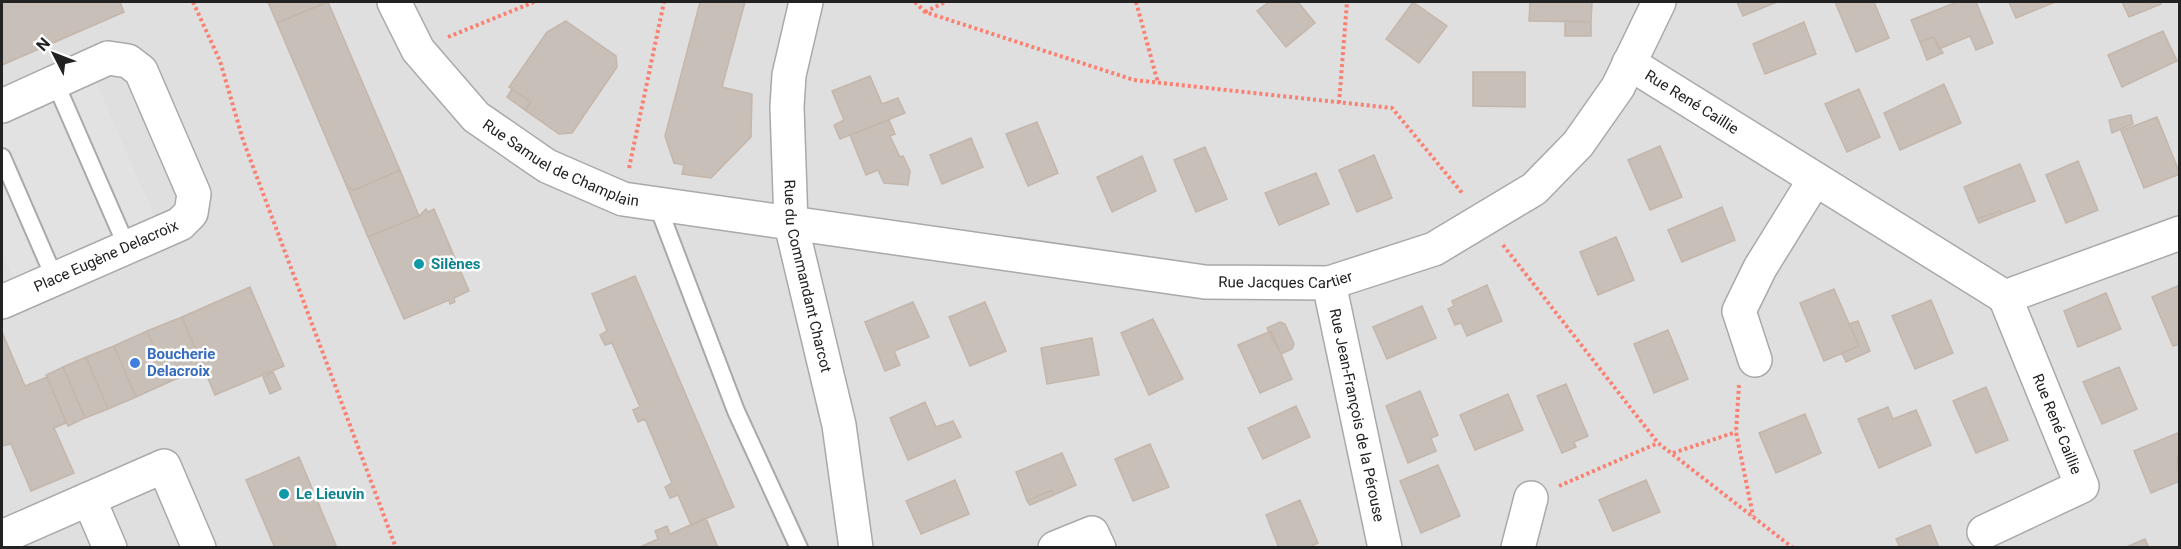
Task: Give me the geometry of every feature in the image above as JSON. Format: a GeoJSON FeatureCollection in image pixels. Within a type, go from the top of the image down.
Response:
{"type":"FeatureCollection","features":[{"type":"Feature","properties":{"kind":"street","name":"Rue Samuel de Champlain"},"geometry":{"type":"LineString","coordinates":[[394,2],[418,50],[476,117],[547,166],[623,199],[791,224]]}},
{"type":"Feature","properties":{"kind":"street","name":"Rue du Commandant Charcot"},"geometry":{"type":"LineString","coordinates":[[806,2],[789,75],[787,96],[791,224],[839,425],[856,548]]}},
{"type":"Feature","properties":{"kind":"street","name":"Rue Jacques Cartier"},"geometry":{"type":"LineString","coordinates":[[791,224],[1205,282],[1329,283],[1434,249],[1534,189],[1578,144],[1618,87],[1659,2]]}},
{"type":"Feature","properties":{"kind":"street","name":"Place Eugène Delacroix"},"geometry":{"type":"LineString","coordinates":[[2,106],[108,58],[128,61],[141,71],[194,194],[191,213],[180,224],[2,302]]}},
{"type":"Feature","properties":{"kind":"street","name":"Rue René Caillie"},"geometry":{"type":"LineString","coordinates":[[1629,63],[2005,297],[2082,486],[1984,532]]}},
{"type":"Feature","properties":{"kind":"street"},"geometry":{"type":"LineString","coordinates":[[1755,360],[1739,311],[1760,268],[1815,178]]}},
{"type":"Feature","properties":{"kind":"street"},"geometry":{"type":"LineString","coordinates":[[2005,297],[2180,233]]}},
{"type":"Feature","properties":{"kind":"street","name":"Rue Jean-François de la Pérouse"},"geometry":{"type":"LineString","coordinates":[[1329,283],[1385,548]]}},
{"type":"Feature","properties":{"kind":"street"},"geometry":{"type":"LineString","coordinates":[[2,537],[164,466],[199,548]]}},
{"type":"Feature","properties":{"kind":"street"},"geometry":{"type":"LineString","coordinates":[[1518,548],[1531,498]]}},
{"type":"Feature","properties":{"kind":"street"},"geometry":{"type":"LineString","coordinates":[[89,499],[110,548]]}},
{"type":"Feature","properties":{"kind":"street"},"geometry":{"type":"LineString","coordinates":[[1055,548],[1092,533],[1099,548]]}},
{"type":"Feature","properties":{"kind":"lane"},"geometry":{"type":"LineString","coordinates":[[55,82],[127,247]]}},
{"type":"Feature","properties":{"kind":"lane"},"geometry":{"type":"LineString","coordinates":[[2,157],[55,279]]}},
{"type":"Feature","properties":{"kind":"lane"},"geometry":{"type":"LineString","coordinates":[[657,204],[736,411],[799,548]]}},
{"type":"Feature","properties":{"kind":"path"},"geometry":{"type":"LineString","coordinates":[[193,2],[220,61],[243,140],[396,548]]}},
{"type":"Feature","properties":{"kind":"path"},"geometry":{"type":"LineString","coordinates":[[418,50],[534,2]]}},
{"type":"Feature","properties":{"kind":"path"},"geometry":{"type":"LineString","coordinates":[[623,199],[663,2]]}},
{"type":"Feature","properties":{"kind":"path"},"geometry":{"type":"LineString","coordinates":[[915,2],[925,12],[1134,80],[1392,108],[1484,219],[1658,443],[1793,548]]}},
{"type":"Feature","properties":{"kind":"path"},"geometry":{"type":"LineString","coordinates":[[925,12],[945,2]]}},
{"type":"Feature","properties":{"kind":"path"},"geometry":{"type":"LineString","coordinates":[[1136,2],[1158,83]]}},
{"type":"Feature","properties":{"kind":"path"},"geometry":{"type":"LineString","coordinates":[[1339,103],[1347,2]]}},
{"type":"Feature","properties":{"kind":"path"},"geometry":{"type":"LineString","coordinates":[[1754,517],[1736,432],[1737,388],[1755,360]]}},
{"type":"Feature","properties":{"kind":"path"},"geometry":{"type":"LineString","coordinates":[[1672,454],[1736,432]]}},
{"type":"Feature","properties":{"kind":"path"},"geometry":{"type":"LineString","coordinates":[[1531,498],[1658,443]]}},
{"type":"Feature","properties":{"kind":"shaded area"},"geometry":{"type":"Polygon","coordinates":[[[2,2],[2179,2],[2179,547],[2,547],[2,2]]]}},
{"type":"Feature","properties":{"kind":"shaded area"},"geometry":{"type":"Polygon","coordinates":[[[95,80],[157,222],[16,284],[2,252],[2,121],[95,80]]]}},
{"type":"Feature","properties":{"kind":"building"},"geometry":{"type":"Polygon","coordinates":[[[2,2],[120,2],[124,12],[2,65],[2,2]]]}},
{"type":"Feature","properties":{"kind":"building"},"geometry":{"type":"Polygon","coordinates":[[[268,2],[327,2],[277,23],[268,2]]]}},
{"type":"Feature","properties":{"kind":"building"},"geometry":{"type":"Polygon","coordinates":[[[328,2],[400,170],[355,190],[347,187],[277,23],[328,2]]]}},
{"type":"Feature","properties":{"kind":"building"},"geometry":{"type":"Polygon","coordinates":[[[700,2],[745,2],[722,87],[752,94],[751,137],[711,178],[682,174],[684,165],[674,163],[665,136],[700,2]]]}},
{"type":"Feature","properties":{"kind":"building"},"geometry":{"type":"Polygon","coordinates":[[[1269,2],[1298,2],[1315,23],[1286,47],[1257,11],[1269,2]]]}},
{"type":"Feature","properties":{"kind":"building"},"geometry":{"type":"Polygon","coordinates":[[[1413,2],[1447,26],[1419,63],[1386,39],[1413,2]]]}},
{"type":"Feature","properties":{"kind":"building"},"geometry":{"type":"Polygon","coordinates":[[[1530,2],[1592,2],[1591,22],[1529,21],[1530,2]]]}},
{"type":"Feature","properties":{"kind":"building"},"geometry":{"type":"Polygon","coordinates":[[[1737,2],[1777,2],[1743,16],[1737,2]]]}},
{"type":"Feature","properties":{"kind":"building"},"geometry":{"type":"Polygon","coordinates":[[[1835,2],[1874,2],[1889,38],[1856,52],[1835,2]]]}},
{"type":"Feature","properties":{"kind":"building"},"geometry":{"type":"Polygon","coordinates":[[[1957,2],[1976,2],[1993,43],[1976,50],[1970,36],[1939,49],[1934,37],[1920,42],[1911,20],[1957,2]]]}},
{"type":"Feature","properties":{"kind":"building"},"geometry":{"type":"Polygon","coordinates":[[[2009,2],[2055,2],[2016,18],[2009,2]]]}},
{"type":"Feature","properties":{"kind":"building"},"geometry":{"type":"Polygon","coordinates":[[[2122,2],[2160,2],[2161,4],[2129,17],[2122,2]]]}},
{"type":"Feature","properties":{"kind":"building"},"geometry":{"type":"Polygon","coordinates":[[[566,21],[616,56],[617,67],[572,133],[559,134],[525,110],[531,102],[509,87],[547,32],[566,21]]]}},
{"type":"Feature","properties":{"kind":"building"},"geometry":{"type":"Polygon","coordinates":[[[1565,21],[1591,22],[1591,36],[1565,36],[1565,21]]]}},
{"type":"Feature","properties":{"kind":"building"},"geometry":{"type":"Polygon","coordinates":[[[1804,22],[1816,54],[1765,74],[1753,44],[1804,22]]]}},
{"type":"Feature","properties":{"kind":"building"},"geometry":{"type":"Polygon","coordinates":[[[2163,31],[2177,61],[2122,87],[2108,55],[2163,31]]]}},
{"type":"Feature","properties":{"kind":"building"},"geometry":{"type":"Polygon","coordinates":[[[1934,37],[1943,53],[1927,60],[1920,42],[1934,37]]]}},
{"type":"Feature","properties":{"kind":"building"},"geometry":{"type":"Polygon","coordinates":[[[1473,72],[1525,72],[1525,107],[1473,106],[1473,72]]]}},
{"type":"Feature","properties":{"kind":"building"},"geometry":{"type":"Polygon","coordinates":[[[870,76],[882,104],[898,98],[905,113],[840,139],[834,125],[844,120],[832,91],[870,76]]]}},
{"type":"Feature","properties":{"kind":"building"},"geometry":{"type":"Polygon","coordinates":[[[1944,84],[1961,123],[1900,150],[1884,113],[1944,84]]]}},
{"type":"Feature","properties":{"kind":"building"},"geometry":{"type":"Polygon","coordinates":[[[512,89],[531,102],[525,110],[507,97],[512,89]]]}},
{"type":"Feature","properties":{"kind":"building"},"geometry":{"type":"Polygon","coordinates":[[[1859,89],[1880,137],[1847,152],[1825,104],[1859,89]]]}},
{"type":"Feature","properties":{"kind":"building"},"geometry":{"type":"Polygon","coordinates":[[[2131,115],[2133,124],[2112,133],[2109,120],[2131,115]]]}},
{"type":"Feature","properties":{"kind":"building"},"geometry":{"type":"Polygon","coordinates":[[[2157,117],[2180,174],[2144,188],[2121,131],[2157,117]]]}},
{"type":"Feature","properties":{"kind":"building"},"geometry":{"type":"Polygon","coordinates":[[[889,120],[895,134],[890,136],[910,171],[908,185],[884,183],[878,170],[866,175],[850,135],[889,120]]]}},
{"type":"Feature","properties":{"kind":"building"},"geometry":{"type":"Polygon","coordinates":[[[1037,122],[1058,173],[1028,186],[1006,134],[1037,122]]]}},
{"type":"Feature","properties":{"kind":"building"},"geometry":{"type":"Polygon","coordinates":[[[971,138],[983,167],[942,184],[930,155],[971,138]]]}},
{"type":"Feature","properties":{"kind":"building"},"geometry":{"type":"Polygon","coordinates":[[[1660,146],[1682,197],[1650,210],[1628,160],[1660,146]]]}},
{"type":"Feature","properties":{"kind":"building"},"geometry":{"type":"Polygon","coordinates":[[[1205,147],[1227,199],[1196,212],[1174,160],[1205,147]]]}},
{"type":"Feature","properties":{"kind":"building"},"geometry":{"type":"Polygon","coordinates":[[[1374,155],[1392,198],[1357,212],[1339,170],[1374,155]]]}},
{"type":"Feature","properties":{"kind":"building"},"geometry":{"type":"Polygon","coordinates":[[[1142,156],[1156,191],[1112,212],[1097,177],[1142,156]]]}},
{"type":"Feature","properties":{"kind":"building"},"geometry":{"type":"Polygon","coordinates":[[[2078,161],[2098,210],[2066,223],[2046,175],[2078,161]]]}},
{"type":"Feature","properties":{"kind":"building"},"geometry":{"type":"Polygon","coordinates":[[[2020,164],[2035,201],[2001,214],[2000,211],[1977,219],[1964,187],[2020,164]]]}},
{"type":"Feature","properties":{"kind":"building"},"geometry":{"type":"Polygon","coordinates":[[[400,170],[419,216],[368,237],[347,187],[355,190],[400,170]]]}},
{"type":"Feature","properties":{"kind":"building"},"geometry":{"type":"Polygon","coordinates":[[[1316,173],[1329,204],[1279,225],[1265,193],[1316,173]]]}},
{"type":"Feature","properties":{"kind":"building"},"geometry":{"type":"Polygon","coordinates":[[[1722,207],[1735,240],[1682,262],[1668,230],[1722,207]]]}},
{"type":"Feature","properties":{"kind":"building","name":"Silènes"},"geometry":{"type":"Polygon","coordinates":[[[426,209],[428,212],[434,209],[469,291],[454,298],[455,302],[450,304],[449,300],[404,319],[368,237],[419,216],[426,209]]]}},
{"type":"Feature","properties":{"kind":"building"},"geometry":{"type":"Polygon","coordinates":[[[2000,211],[2001,214],[1979,223],[1977,219],[2000,211]]]}},
{"type":"Feature","properties":{"kind":"building"},"geometry":{"type":"Polygon","coordinates":[[[1616,237],[1634,280],[1598,295],[1580,252],[1616,237]]]}},
{"type":"Feature","properties":{"kind":"building"},"geometry":{"type":"Polygon","coordinates":[[[635,276],[734,507],[691,525],[678,495],[670,498],[665,487],[672,483],[645,419],[638,422],[633,410],[640,407],[612,343],[605,345],[600,335],[607,331],[592,294],[635,276]]]}},
{"type":"Feature","properties":{"kind":"building"},"geometry":{"type":"Polygon","coordinates":[[[1487,285],[1502,321],[1467,336],[1461,323],[1455,325],[1448,309],[1454,306],[1452,301],[1487,285]]]}},
{"type":"Feature","properties":{"kind":"building"},"geometry":{"type":"Polygon","coordinates":[[[2180,285],[2180,344],[2173,346],[2152,297],[2180,285]]]}},
{"type":"Feature","properties":{"kind":"building"},"geometry":{"type":"Polygon","coordinates":[[[250,287],[284,366],[215,395],[182,317],[250,287]]]}},
{"type":"Feature","properties":{"kind":"building"},"geometry":{"type":"Polygon","coordinates":[[[1834,289],[1859,346],[1824,361],[1800,303],[1834,289]]]}},
{"type":"Feature","properties":{"kind":"building"},"geometry":{"type":"Polygon","coordinates":[[[2106,293],[2121,329],[2078,347],[2064,311],[2106,293]]]}},
{"type":"Feature","properties":{"kind":"building"},"geometry":{"type":"Polygon","coordinates":[[[1931,300],[1953,353],[1915,369],[1892,316],[1931,300]]]}},
{"type":"Feature","properties":{"kind":"building"},"geometry":{"type":"Polygon","coordinates":[[[913,302],[929,337],[894,351],[900,365],[885,371],[865,322],[913,302]]]}},
{"type":"Feature","properties":{"kind":"building"},"geometry":{"type":"Polygon","coordinates":[[[985,302],[1006,351],[970,366],[949,317],[985,302]]]}},
{"type":"Feature","properties":{"kind":"building"},"geometry":{"type":"Polygon","coordinates":[[[1422,306],[1436,338],[1387,359],[1373,327],[1422,306]]]}},
{"type":"Feature","properties":{"kind":"building"},"geometry":{"type":"Polygon","coordinates":[[[182,317],[203,368],[169,382],[147,331],[182,317]]]}},
{"type":"Feature","properties":{"kind":"building"},"geometry":{"type":"Polygon","coordinates":[[[1153,319],[1183,379],[1149,395],[1121,333],[1153,319]]]}},
{"type":"Feature","properties":{"kind":"building"},"geometry":{"type":"Polygon","coordinates":[[[1858,321],[1870,351],[1846,362],[1842,353],[1859,346],[1849,324],[1858,321]]]}},
{"type":"Feature","properties":{"kind":"building"},"geometry":{"type":"Polygon","coordinates":[[[1280,322],[1285,324],[1294,344],[1292,349],[1281,354],[1267,328],[1280,322]]]}},
{"type":"Feature","properties":{"kind":"building"},"geometry":{"type":"Polygon","coordinates":[[[1668,330],[1688,379],[1654,393],[1634,344],[1668,330]]]}},
{"type":"Feature","properties":{"kind":"building"},"geometry":{"type":"Polygon","coordinates":[[[147,331],[169,382],[136,397],[114,346],[147,331]]]}},
{"type":"Feature","properties":{"kind":"building"},"geometry":{"type":"Polygon","coordinates":[[[1271,331],[1292,379],[1260,393],[1238,345],[1271,331]]]}},
{"type":"Feature","properties":{"kind":"building"},"geometry":{"type":"Polygon","coordinates":[[[2,332],[25,386],[47,377],[66,423],[54,428],[74,473],[31,491],[11,444],[2,446],[2,332]]]}},
{"type":"Feature","properties":{"kind":"building"},"geometry":{"type":"Polygon","coordinates":[[[1092,338],[1099,375],[1047,384],[1041,348],[1092,338]]]}},
{"type":"Feature","properties":{"kind":"building"},"geometry":{"type":"Polygon","coordinates":[[[114,346],[136,397],[108,409],[86,357],[114,346]]]}},
{"type":"Feature","properties":{"kind":"building"},"geometry":{"type":"Polygon","coordinates":[[[86,357],[108,409],[85,418],[63,367],[86,357]]]}},
{"type":"Feature","properties":{"kind":"building"},"geometry":{"type":"Polygon","coordinates":[[[63,367],[85,418],[68,426],[46,375],[63,367]]]}},
{"type":"Feature","properties":{"kind":"building"},"geometry":{"type":"Polygon","coordinates":[[[2119,367],[2137,409],[2102,424],[2083,382],[2119,367]]]}},
{"type":"Feature","properties":{"kind":"building"},"geometry":{"type":"Polygon","coordinates":[[[273,372],[281,389],[270,394],[263,377],[273,372]]]}},
{"type":"Feature","properties":{"kind":"building"},"geometry":{"type":"Polygon","coordinates":[[[1566,384],[1588,436],[1574,442],[1576,447],[1562,453],[1537,396],[1566,384]]]}},
{"type":"Feature","properties":{"kind":"building"},"geometry":{"type":"Polygon","coordinates":[[[1986,387],[2008,440],[1976,453],[1953,401],[1986,387]]]}},
{"type":"Feature","properties":{"kind":"building"},"geometry":{"type":"Polygon","coordinates":[[[1420,391],[1438,435],[1431,438],[1436,451],[1408,463],[1386,406],[1420,391]]]}},
{"type":"Feature","properties":{"kind":"building"},"geometry":{"type":"Polygon","coordinates":[[[1508,394],[1523,430],[1475,450],[1460,415],[1508,394]]]}},
{"type":"Feature","properties":{"kind":"building"},"geometry":{"type":"Polygon","coordinates":[[[925,402],[936,427],[953,421],[961,437],[908,460],[890,418],[925,402]]]}},
{"type":"Feature","properties":{"kind":"building"},"geometry":{"type":"Polygon","coordinates":[[[1296,406],[1310,437],[1263,459],[1248,428],[1296,406]]]}},
{"type":"Feature","properties":{"kind":"building"},"geometry":{"type":"Polygon","coordinates":[[[1888,407],[1893,419],[1916,410],[1931,445],[1879,468],[1858,419],[1888,407]]]}},
{"type":"Feature","properties":{"kind":"building"},"geometry":{"type":"Polygon","coordinates":[[[1805,414],[1821,453],[1776,473],[1759,433],[1805,414]]]}},
{"type":"Feature","properties":{"kind":"building"},"geometry":{"type":"Polygon","coordinates":[[[2180,432],[2180,456],[2177,457],[2180,481],[2151,493],[2134,451],[2180,432]]]}},
{"type":"Feature","properties":{"kind":"building"},"geometry":{"type":"Polygon","coordinates":[[[1150,444],[1169,487],[1133,501],[1115,459],[1150,444]]]}},
{"type":"Feature","properties":{"kind":"building"},"geometry":{"type":"Polygon","coordinates":[[[1062,453],[1076,485],[1054,495],[1052,490],[1027,501],[1016,472],[1062,453]]]}},
{"type":"Feature","properties":{"kind":"building","name":"Le Lieuvin"},"geometry":{"type":"Polygon","coordinates":[[[299,457],[337,548],[275,548],[246,480],[299,457]]]}},
{"type":"Feature","properties":{"kind":"building"},"geometry":{"type":"Polygon","coordinates":[[[1438,465],[1460,516],[1421,533],[1400,481],[1438,465]]]}},
{"type":"Feature","properties":{"kind":"building"},"geometry":{"type":"Polygon","coordinates":[[[955,480],[969,514],[921,534],[906,501],[955,480]]]}},
{"type":"Feature","properties":{"kind":"building"},"geometry":{"type":"Polygon","coordinates":[[[1646,480],[1660,512],[1613,531],[1599,500],[1646,480]]]}},
{"type":"Feature","properties":{"kind":"building"},"geometry":{"type":"Polygon","coordinates":[[[1052,490],[1054,495],[1030,505],[1027,501],[1052,490]]]}},
{"type":"Feature","properties":{"kind":"building"},"geometry":{"type":"Polygon","coordinates":[[[1300,500],[1318,543],[1307,548],[1279,548],[1266,515],[1300,500]]]}},
{"type":"Feature","properties":{"kind":"building"},"geometry":{"type":"Polygon","coordinates":[[[706,518],[718,548],[638,548],[658,539],[655,531],[667,526],[670,534],[706,518]]]}},
{"type":"Feature","properties":{"kind":"building"},"geometry":{"type":"Polygon","coordinates":[[[1930,525],[1939,548],[1900,548],[1896,539],[1930,525]]]}},
{"type":"Feature","properties":{"kind":"building"},"geometry":{"type":"Polygon","coordinates":[[[2145,539],[2149,548],[2124,548],[2145,539]]]}},
{"type":"Feature","properties":{"kind":"place","name":"Silènes"},"geometry":{"type":"Point","coordinates":[419,264]}},
{"type":"Feature","properties":{"kind":"place","name":"Boucherie Delacroix"},"geometry":{"type":"Point","coordinates":[135,363]}},
{"type":"Feature","properties":{"kind":"place","name":"Le Lieuvin"},"geometry":{"type":"Point","coordinates":[284,494]}}]}
